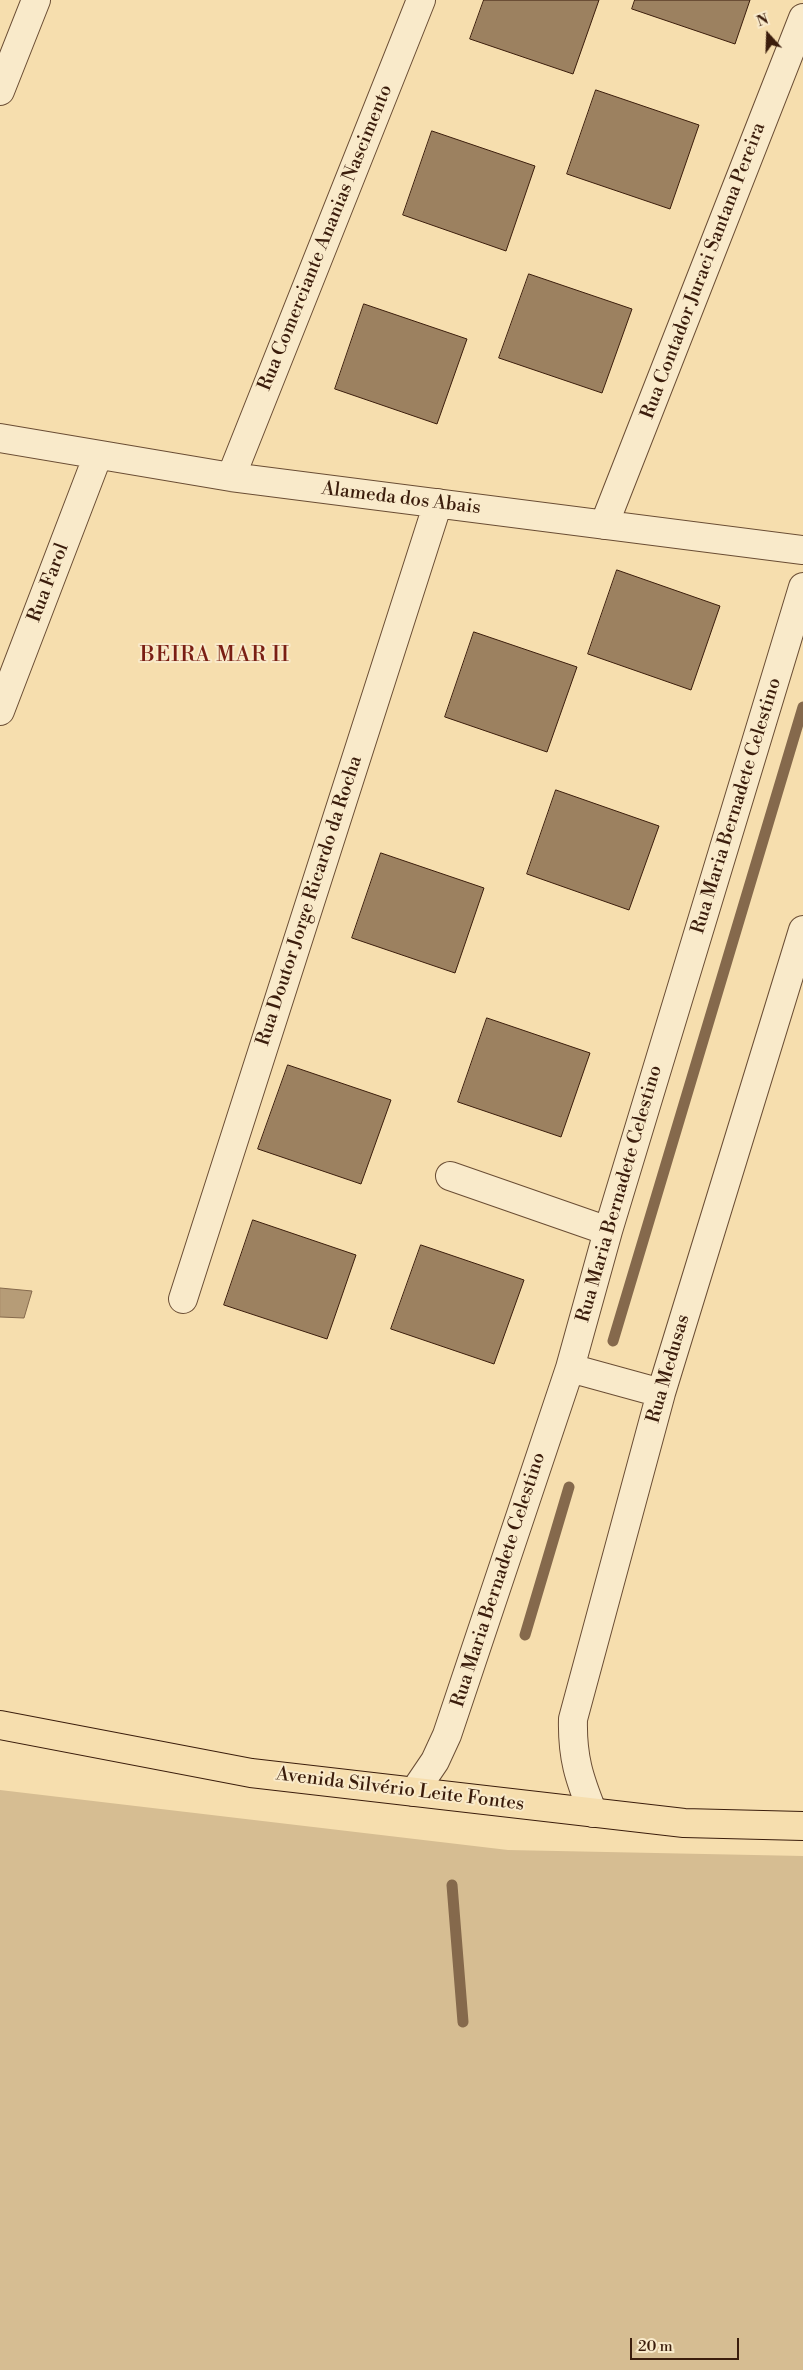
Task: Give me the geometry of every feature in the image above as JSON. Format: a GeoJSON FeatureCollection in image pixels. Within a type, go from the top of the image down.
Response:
{"type":"FeatureCollection","features":[{"type":"Feature","properties":{"kind":"main road","name":"Avenida Silvério Leite Fontes"},"geometry":{"type":"LineString","coordinates":[[0,1725],[251,1773],[684,1822],[803,1826]]}},
{"type":"Feature","properties":{"kind":"street"},"geometry":{"type":"LineString","coordinates":[[0,91],[36,0]]}},
{"type":"Feature","properties":{"kind":"street","name":"Rua Comerciante Ananias Nascimento"},"geometry":{"type":"LineString","coordinates":[[231,477],[421,0]]}},
{"type":"Feature","properties":{"kind":"street","name":"Rua Contador Juraci Santana Pereira"},"geometry":{"type":"LineString","coordinates":[[604,525],[803,18]]}},
{"type":"Feature","properties":{"kind":"street","name":"Alameda dos Abais"},"geometry":{"type":"LineString","coordinates":[[0,438],[231,477],[803,550]]}},
{"type":"Feature","properties":{"kind":"street","name":"Rua Farol"},"geometry":{"type":"LineString","coordinates":[[0,711],[98,454]]}},
{"type":"Feature","properties":{"kind":"street","name":"Rua Doutor Jorge Ricardo da Rocha"},"geometry":{"type":"LineString","coordinates":[[183,1299],[438,504]]}},
{"type":"Feature","properties":{"kind":"street","name":"Rua Maria Bernadete Celestino"},"geometry":{"type":"LineString","coordinates":[[414,1792],[435,1761],[447,1735],[570,1368],[608,1231],[803,587]]}},
{"type":"Feature","properties":{"kind":"street","name":"Rua Medusas"},"geometry":{"type":"LineString","coordinates":[[593,1813],[578,1777],[573,1746],[573,1719],[661,1393],[803,930]]}},
{"type":"Feature","properties":{"kind":"street"},"geometry":{"type":"LineString","coordinates":[[450,1176],[608,1231]]}},
{"type":"Feature","properties":{"kind":"street"},"geometry":{"type":"LineString","coordinates":[[570,1368],[661,1393]]}},
{"type":"Feature","properties":{"kind":"shaded area"},"geometry":{"type":"Polygon","coordinates":[[[0,1288],[32,1291],[24,1318],[0,1317],[0,1288]]]}},
{"type":"Feature","properties":{"kind":"shaded area"},"geometry":{"type":"Polygon","coordinates":[[[0,1790],[508,1850],[803,1856],[803,2370],[0,2370],[0,1790]]]}},
{"type":"Feature","properties":{"kind":"building"},"geometry":{"type":"Polygon","coordinates":[[[484,0],[599,0],[573,74],[470,39],[484,0]]]}},
{"type":"Feature","properties":{"kind":"building"},"geometry":{"type":"Polygon","coordinates":[[[635,0],[750,0],[735,44],[632,9],[635,0]]]}},
{"type":"Feature","properties":{"kind":"building"},"geometry":{"type":"Polygon","coordinates":[[[596,90],[699,125],[670,209],[567,174],[596,90]]]}},
{"type":"Feature","properties":{"kind":"building"},"geometry":{"type":"Polygon","coordinates":[[[432,131],[535,166],[506,251],[403,215],[432,131]]]}},
{"type":"Feature","properties":{"kind":"building"},"geometry":{"type":"Polygon","coordinates":[[[529,274],[632,309],[602,393],[499,358],[529,274]]]}},
{"type":"Feature","properties":{"kind":"building"},"geometry":{"type":"Polygon","coordinates":[[[364,304],[467,339],[437,424],[335,389],[364,304]]]}},
{"type":"Feature","properties":{"kind":"building"},"geometry":{"type":"Polygon","coordinates":[[[617,570],[720,606],[691,690],[588,654],[617,570]]]}},
{"type":"Feature","properties":{"kind":"building"},"geometry":{"type":"Polygon","coordinates":[[[474,632],[577,667],[547,752],[445,717],[474,632]]]}},
{"type":"Feature","properties":{"kind":"building"},"geometry":{"type":"Polygon","coordinates":[[[556,790],[659,826],[629,910],[527,874],[556,790]]]}},
{"type":"Feature","properties":{"kind":"building"},"geometry":{"type":"Polygon","coordinates":[[[381,853],[484,888],[455,973],[352,938],[381,853]]]}},
{"type":"Feature","properties":{"kind":"building"},"geometry":{"type":"Polygon","coordinates":[[[487,1018],[590,1053],[561,1137],[458,1102],[487,1018]]]}},
{"type":"Feature","properties":{"kind":"building"},"geometry":{"type":"Polygon","coordinates":[[[288,1065],[391,1100],[361,1184],[258,1149],[288,1065]]]}},
{"type":"Feature","properties":{"kind":"building"},"geometry":{"type":"Polygon","coordinates":[[[253,1220],[356,1255],[327,1339],[224,1305],[253,1220]]]}},
{"type":"Feature","properties":{"kind":"building"},"geometry":{"type":"Polygon","coordinates":[[[421,1245],[524,1280],[494,1364],[391,1329],[421,1245]]]}},
{"type":"Feature","properties":{"kind":"waterway"},"geometry":{"type":"LineString","coordinates":[[613,1341],[803,707]]}},
{"type":"Feature","properties":{"kind":"waterway"},"geometry":{"type":"LineString","coordinates":[[525,1635],[569,1487]]}},
{"type":"Feature","properties":{"kind":"waterway"},"geometry":{"type":"LineString","coordinates":[[452,1885],[463,2022]]}},
{"type":"Feature","properties":{"kind":"district","name":"BEIRA MAR II"},"geometry":{"type":"Point","coordinates":[215,656]}}]}
